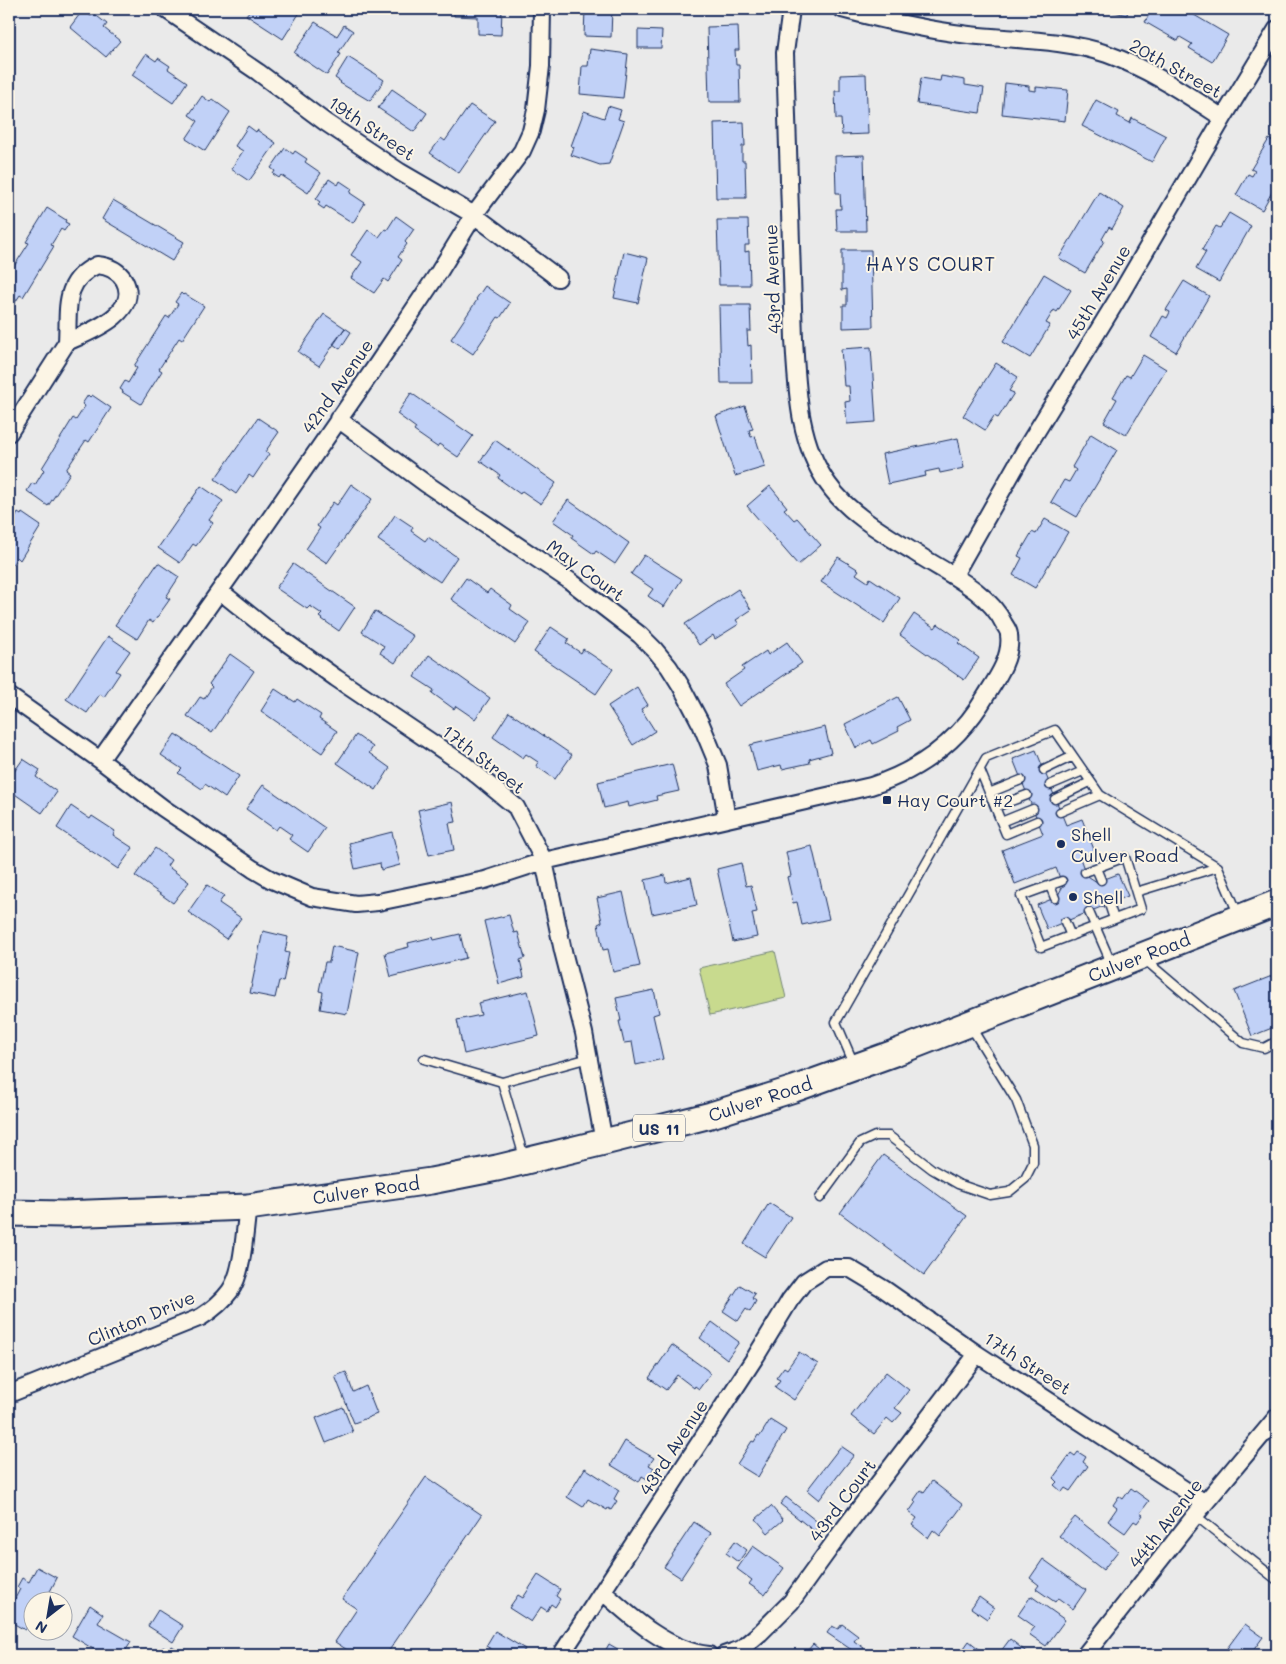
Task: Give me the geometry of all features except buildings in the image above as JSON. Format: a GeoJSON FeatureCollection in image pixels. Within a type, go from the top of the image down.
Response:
{"type":"FeatureCollection","features":[{"type":"Feature","properties":{"kind":"main road","name":"Culver Road"},"geometry":{"type":"LineString","coordinates":[[9,1213],[63,1214],[248,1208],[432,1181],[497,1168],[604,1142],[711,1115],[794,1089],[1277,903]]}},
{"type":"Feature","properties":{"kind":"street","name":"19th Street"},"geometry":{"type":"LineString","coordinates":[[165,9],[258,72],[325,122],[400,172],[474,216],[558,278]]}},
{"type":"Feature","properties":{"kind":"street","name":"42nd Avenue"},"geometry":{"type":"LineString","coordinates":[[100,760],[220,591],[388,348],[474,216],[522,151],[531,131],[536,110],[541,66],[542,9]]}},
{"type":"Feature","properties":{"kind":"street","name":"43rd Avenue"},"geometry":{"type":"LineString","coordinates":[[9,696],[100,760],[163,808],[253,869],[272,880],[312,897],[356,904],[378,902],[485,880],[544,862],[871,786],[911,770],[940,750],[963,729],[977,712],[999,675],[1007,656],[1009,634],[1000,614],[984,599],[954,575],[914,553],[843,502],[828,486],[816,467],[803,426],[794,338],[785,54],[791,9]]}},
{"type":"Feature","properties":{"kind":"street","name":"20th Street"},"geometry":{"type":"LineString","coordinates":[[842,9],[925,28],[969,35],[1078,46],[1106,54],[1140,67],[1223,118]]}},
{"type":"Feature","properties":{"kind":"street","name":"45th Avenue"},"geometry":{"type":"LineString","coordinates":[[954,575],[1024,450],[1114,305],[1277,29]]}},
{"type":"Feature","properties":{"kind":"street"},"geometry":{"type":"LineString","coordinates":[[9,433],[67,342],[69,301],[73,284],[81,275],[97,265],[114,269],[126,285],[127,296],[123,306],[116,315],[101,327],[67,342]]}},
{"type":"Feature","properties":{"kind":"street","name":"May Court"},"geometry":{"type":"LineString","coordinates":[[338,419],[425,483],[570,581],[640,635],[655,650],[681,686],[701,724],[718,765],[727,819]]}},
{"type":"Feature","properties":{"kind":"street","name":"17th Street"},"geometry":{"type":"LineString","coordinates":[[220,591],[313,662],[465,764],[516,807],[544,862],[562,951],[584,1033],[604,1142]]}},
{"type":"Feature","properties":{"kind":"street","name":"Clinton Drive"},"geometry":{"type":"LineString","coordinates":[[9,1394],[201,1317],[218,1306],[231,1290],[238,1273],[248,1208]]}},
{"type":"Feature","properties":{"kind":"street","name":"43rd Avenue"},"geometry":{"type":"LineString","coordinates":[[561,1655],[790,1300],[804,1282],[826,1268]]}},
{"type":"Feature","properties":{"kind":"street","name":"17th Street"},"geometry":{"type":"LineString","coordinates":[[826,1268],[849,1268],[884,1288],[1200,1509]]}},
{"type":"Feature","properties":{"kind":"street","name":"43rd Court"},"geometry":{"type":"LineString","coordinates":[[724,1655],[741,1649],[791,1602],[843,1530],[977,1354]]}},
{"type":"Feature","properties":{"kind":"street","name":"44th Avenue"},"geometry":{"type":"LineString","coordinates":[[1085,1655],[1200,1509],[1277,1417]]}},
{"type":"Feature","properties":{"kind":"street"},"geometry":{"type":"LineString","coordinates":[[603,1592],[626,1612],[662,1638],[681,1648],[709,1655]]}},
{"type":"Feature","properties":{"kind":"lane"},"geometry":{"type":"LineString","coordinates":[[855,1067],[836,1022],[986,758],[1055,730],[1100,795],[1218,867],[1240,918]]}},
{"type":"Feature","properties":{"kind":"lane"},"geometry":{"type":"LineString","coordinates":[[1044,770],[1073,756]]}},
{"type":"Feature","properties":{"kind":"lane"},"geometry":{"type":"LineString","coordinates":[[980,770],[1006,834],[1037,821]]}},
{"type":"Feature","properties":{"kind":"lane"},"geometry":{"type":"LineString","coordinates":[[1050,785],[1082,771]]}},
{"type":"Feature","properties":{"kind":"lane"},"geometry":{"type":"LineString","coordinates":[[989,793],[1022,780]]}},
{"type":"Feature","properties":{"kind":"lane"},"geometry":{"type":"LineString","coordinates":[[1055,798],[1090,782]]}},
{"type":"Feature","properties":{"kind":"lane"},"geometry":{"type":"LineString","coordinates":[[995,808],[1027,794]]}},
{"type":"Feature","properties":{"kind":"lane"},"geometry":{"type":"LineString","coordinates":[[1060,812],[1100,795]]}},
{"type":"Feature","properties":{"kind":"lane"},"geometry":{"type":"LineString","coordinates":[[1001,822],[1033,809]]}},
{"type":"Feature","properties":{"kind":"lane"},"geometry":{"type":"LineString","coordinates":[[1062,881],[1021,896],[1042,947],[1141,909],[1125,857],[1085,872]]}},
{"type":"Feature","properties":{"kind":"lane"},"geometry":{"type":"LineString","coordinates":[[1136,892],[1218,867]]}},
{"type":"Feature","properties":{"kind":"lane"},"geometry":{"type":"LineString","coordinates":[[1096,868],[1101,880]]}},
{"type":"Feature","properties":{"kind":"lane"},"geometry":{"type":"LineString","coordinates":[[1050,886],[1055,898]]}},
{"type":"Feature","properties":{"kind":"lane"},"geometry":{"type":"LineString","coordinates":[[1109,904],[1114,919]]}},
{"type":"Feature","properties":{"kind":"lane"},"geometry":{"type":"LineString","coordinates":[[1089,912],[1113,967]]}},
{"type":"Feature","properties":{"kind":"lane"},"geometry":{"type":"LineString","coordinates":[[1065,922],[1071,936]]}},
{"type":"Feature","properties":{"kind":"lane"},"geometry":{"type":"LineString","coordinates":[[1141,956],[1243,1043],[1264,1048],[1277,1041]]}},
{"type":"Feature","properties":{"kind":"lane"},"geometry":{"type":"LineString","coordinates":[[820,1198],[860,1143],[875,1136],[889,1136],[932,1169],[958,1184],[990,1195],[1009,1192],[1025,1179],[1033,1163],[1032,1145],[1016,1100],[969,1023]]}},
{"type":"Feature","properties":{"kind":"lane"},"geometry":{"type":"LineString","coordinates":[[424,1059],[502,1082],[589,1058]]}},
{"type":"Feature","properties":{"kind":"lane"},"geometry":{"type":"LineString","coordinates":[[502,1082],[525,1161]]}},
{"type":"Feature","properties":{"kind":"lane"},"geometry":{"type":"LineString","coordinates":[[1200,1509],[1277,1580]]}},
{"type":"Feature","properties":{"kind":"green space"},"geometry":{"type":"Polygon","coordinates":[[[775,951],[786,998],[710,1015],[699,968],[775,951]]]}},
{"type":"Feature","properties":{"kind":"place","name":"Hay Court #2"},"geometry":{"type":"Point","coordinates":[887,800]}},
{"type":"Feature","properties":{"kind":"place","name":"Shell Culver Road"},"geometry":{"type":"Point","coordinates":[1061,844]}},
{"type":"Feature","properties":{"kind":"place","name":"Shell"},"geometry":{"type":"Point","coordinates":[1073,897]}},
{"type":"Feature","properties":{"kind":"district","name":"HAYS COURT"},"geometry":{"type":"Point","coordinates":[931,263]}}]}
